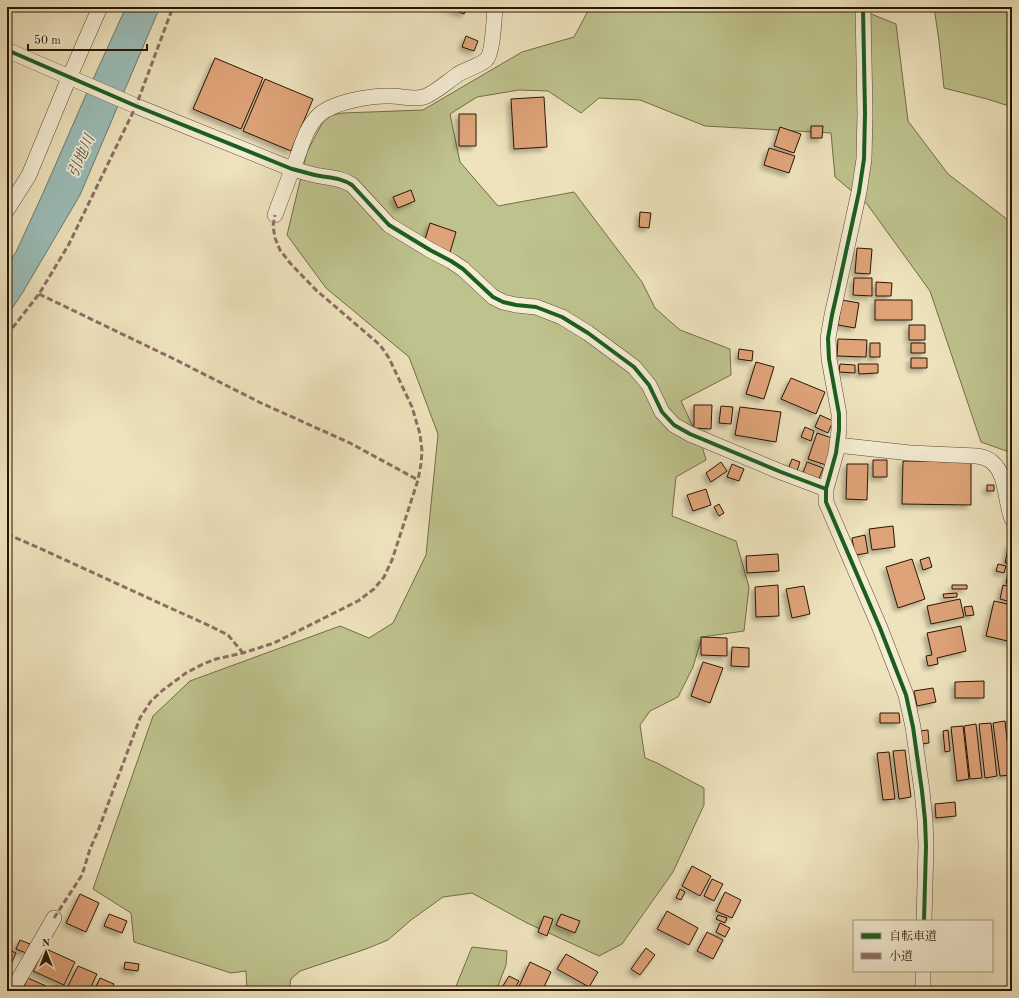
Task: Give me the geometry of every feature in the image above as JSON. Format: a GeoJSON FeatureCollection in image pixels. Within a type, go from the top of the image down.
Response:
{"type":"FeatureCollection","features":[{"type":"Feature","properties":{"kind":"street"},"geometry":{"type":"LineString","coordinates":[[7,210],[29,175],[100,7]]}},
{"type":"Feature","properties":{"kind":"street"},"geometry":{"type":"LineString","coordinates":[[275,215],[308,130],[319,115],[333,107],[372,96],[410,98],[424,97],[466,70],[488,59],[491,51],[496,7]]}},
{"type":"Feature","properties":{"kind":"street"},"geometry":{"type":"LineString","coordinates":[[863,7],[865,113],[864,159],[859,192],[828,338],[829,359],[839,414],[839,430],[837,445],[826,489],[826,502],[880,628],[906,695],[913,727],[925,820],[926,846],[924,920]]}},
{"type":"Feature","properties":{"kind":"street"},"geometry":{"type":"LineString","coordinates":[[7,50],[136,106],[292,169],[315,175],[336,178],[352,184],[389,225],[430,250],[452,261],[463,269],[493,297],[503,302],[536,307],[562,317],[588,333],[634,367],[650,385],[662,412],[674,425],[690,434],[826,489]]}},
{"type":"Feature","properties":{"kind":"street"},"geometry":{"type":"LineString","coordinates":[[837,445],[910,453],[977,456],[986,458],[992,461],[1000,473],[1012,519]]}},
{"type":"Feature","properties":{"kind":"street"},"geometry":{"type":"LineString","coordinates":[[12,991],[54,918]]}},
{"type":"Feature","properties":{"kind":"street"},"geometry":{"type":"LineString","coordinates":[[923,972],[923,991]]}},
{"type":"Feature","properties":{"kind":"green space"},"geometry":{"type":"Polygon","coordinates":[[[590,7],[854,7],[896,24],[908,121],[948,174],[1012,223],[1012,453],[981,442],[930,291],[867,204],[835,177],[831,133],[705,126],[640,100],[599,98],[581,113],[548,91],[519,90],[477,97],[450,114],[460,162],[498,206],[574,192],[642,282],[655,308],[680,330],[730,349],[731,375],[681,401],[702,446],[706,460],[676,477],[672,516],[736,541],[749,587],[744,631],[702,637],[693,667],[678,697],[650,711],[640,725],[645,758],[704,788],[704,805],[673,872],[622,944],[599,956],[527,923],[472,893],[443,897],[411,920],[388,940],[300,971],[291,979],[289,991],[247,991],[246,971],[231,973],[134,942],[131,913],[93,889],[153,716],[190,681],[340,626],[369,638],[393,623],[426,555],[438,434],[409,357],[326,288],[287,235],[307,152],[326,116],[343,113],[423,110],[522,52],[574,37],[590,7]]]}},
{"type":"Feature","properties":{"kind":"green space"},"geometry":{"type":"Polygon","coordinates":[[[934,7],[1012,7],[1012,107],[944,88],[934,7]]]}},
{"type":"Feature","properties":{"kind":"green space"},"geometry":{"type":"Polygon","coordinates":[[[472,947],[507,951],[506,965],[496,991],[454,991],[472,947]]]}},
{"type":"Feature","properties":{"kind":"water","name":"引地川"},"geometry":{"type":"Polygon","coordinates":[[[126,7],[160,7],[80,195],[23,292],[7,316],[7,266],[16,252],[126,7]]]}},
{"type":"Feature","properties":{"kind":"building"},"geometry":{"type":"Polygon","coordinates":[[[446,7],[467,7],[464,14],[446,7]]]}},
{"type":"Feature","properties":{"kind":"building"},"geometry":{"type":"Polygon","coordinates":[[[466,36],[478,41],[474,51],[462,47],[466,36]]]}},
{"type":"Feature","properties":{"kind":"building"},"geometry":{"type":"Polygon","coordinates":[[[215,58],[263,78],[241,129],[193,109],[215,58]]]}},
{"type":"Feature","properties":{"kind":"building"},"geometry":{"type":"Polygon","coordinates":[[[265,79],[313,99],[291,151],[243,131],[265,79]]]}},
{"type":"Feature","properties":{"kind":"building"},"geometry":{"type":"Polygon","coordinates":[[[544,97],[547,147],[514,149],[511,99],[544,97]]]}},
{"type":"Feature","properties":{"kind":"building"},"geometry":{"type":"Polygon","coordinates":[[[459,114],[476,114],[476,146],[459,146],[459,114]]]}},
{"type":"Feature","properties":{"kind":"building"},"geometry":{"type":"Polygon","coordinates":[[[811,126],[823,126],[822,138],[811,138],[811,126]]]}},
{"type":"Feature","properties":{"kind":"building"},"geometry":{"type":"Polygon","coordinates":[[[780,127],[801,134],[794,153],[774,146],[780,127]]]}},
{"type":"Feature","properties":{"kind":"building"},"geometry":{"type":"Polygon","coordinates":[[[769,148],[795,156],[789,173],[764,165],[769,148]]]}},
{"type":"Feature","properties":{"kind":"building"},"geometry":{"type":"Polygon","coordinates":[[[411,190],[415,201],[398,208],[393,197],[411,190]]]}},
{"type":"Feature","properties":{"kind":"building"},"geometry":{"type":"Polygon","coordinates":[[[640,212],[651,213],[649,228],[639,227],[640,212]]]}},
{"type":"Feature","properties":{"kind":"building"},"geometry":{"type":"Polygon","coordinates":[[[430,223],[456,232],[450,252],[424,243],[430,223]]]}},
{"type":"Feature","properties":{"kind":"building"},"geometry":{"type":"Polygon","coordinates":[[[857,248],[872,249],[870,274],[855,273],[857,248]]]}},
{"type":"Feature","properties":{"kind":"building"},"geometry":{"type":"Polygon","coordinates":[[[854,278],[872,278],[872,296],[853,295],[854,278]]]}},
{"type":"Feature","properties":{"kind":"building"},"geometry":{"type":"Polygon","coordinates":[[[876,282],[892,283],[891,296],[876,296],[876,282]]]}},
{"type":"Feature","properties":{"kind":"building"},"geometry":{"type":"Polygon","coordinates":[[[842,300],[859,303],[855,328],[838,325],[842,300]]]}},
{"type":"Feature","properties":{"kind":"building"},"geometry":{"type":"Polygon","coordinates":[[[875,300],[912,300],[912,320],[875,320],[875,300]]]}},
{"type":"Feature","properties":{"kind":"building"},"geometry":{"type":"Polygon","coordinates":[[[909,325],[925,325],[925,340],[909,340],[909,325]]]}},
{"type":"Feature","properties":{"kind":"building"},"geometry":{"type":"Polygon","coordinates":[[[838,339],[867,340],[866,357],[837,356],[838,339]]]}},
{"type":"Feature","properties":{"kind":"building"},"geometry":{"type":"Polygon","coordinates":[[[870,343],[880,343],[880,357],[870,357],[870,343]]]}},
{"type":"Feature","properties":{"kind":"building"},"geometry":{"type":"Polygon","coordinates":[[[911,343],[925,343],[925,353],[911,353],[911,343]]]}},
{"type":"Feature","properties":{"kind":"building"},"geometry":{"type":"Polygon","coordinates":[[[739,349],[753,351],[752,361],[738,359],[739,349]]]}},
{"type":"Feature","properties":{"kind":"building"},"geometry":{"type":"Polygon","coordinates":[[[911,358],[927,358],[927,368],[911,368],[911,358]]]}},
{"type":"Feature","properties":{"kind":"building"},"geometry":{"type":"Polygon","coordinates":[[[756,362],[774,367],[764,399],[746,394],[756,362]]]}},
{"type":"Feature","properties":{"kind":"building"},"geometry":{"type":"Polygon","coordinates":[[[840,364],[855,365],[855,373],[839,372],[840,364]]]}},
{"type":"Feature","properties":{"kind":"building"},"geometry":{"type":"Polygon","coordinates":[[[858,364],[878,364],[878,373],[859,374],[858,364]]]}},
{"type":"Feature","properties":{"kind":"building"},"geometry":{"type":"Polygon","coordinates":[[[791,378],[825,392],[816,414],[781,399],[791,378]]]}},
{"type":"Feature","properties":{"kind":"building"},"geometry":{"type":"Polygon","coordinates":[[[694,405],[712,405],[711,429],[694,428],[694,405]]]}},
{"type":"Feature","properties":{"kind":"building"},"geometry":{"type":"Polygon","coordinates":[[[721,406],[733,407],[731,424],[719,423],[721,406]]]}},
{"type":"Feature","properties":{"kind":"building"},"geometry":{"type":"Polygon","coordinates":[[[740,407],[781,412],[776,442],[735,435],[740,407]]]}},
{"type":"Feature","properties":{"kind":"building"},"geometry":{"type":"Polygon","coordinates":[[[820,415],[833,421],[828,433],[815,427],[820,415]]]}},
{"type":"Feature","properties":{"kind":"building"},"geometry":{"type":"Polygon","coordinates":[[[805,427],[814,431],[811,441],[801,437],[805,427]]]}},
{"type":"Feature","properties":{"kind":"building"},"geometry":{"type":"Polygon","coordinates":[[[817,433],[835,439],[826,465],[808,459],[817,433]]]}},
{"type":"Feature","properties":{"kind":"building"},"geometry":{"type":"Polygon","coordinates":[[[792,459],[800,462],[797,471],[789,467],[792,459]]]}},
{"type":"Feature","properties":{"kind":"building"},"geometry":{"type":"Polygon","coordinates":[[[873,460],[887,460],[887,477],[873,477],[873,460]]]}},
{"type":"Feature","properties":{"kind":"building"},"geometry":{"type":"Polygon","coordinates":[[[903,461],[971,462],[971,505],[902,504],[903,461]]]}},
{"type":"Feature","properties":{"kind":"building"},"geometry":{"type":"Polygon","coordinates":[[[721,462],[727,471],[711,482],[706,473],[721,462]]]}},
{"type":"Feature","properties":{"kind":"building"},"geometry":{"type":"Polygon","coordinates":[[[807,462],[823,468],[819,479],[803,473],[807,462]]]}},
{"type":"Feature","properties":{"kind":"building"},"geometry":{"type":"Polygon","coordinates":[[[732,464],[744,469],[739,481],[727,477],[732,464]]]}},
{"type":"Feature","properties":{"kind":"building"},"geometry":{"type":"Polygon","coordinates":[[[847,464],[868,464],[867,500],[846,499],[847,464]]]}},
{"type":"Feature","properties":{"kind":"building"},"geometry":{"type":"Polygon","coordinates":[[[987,485],[994,485],[994,491],[987,491],[987,485]]]}},
{"type":"Feature","properties":{"kind":"building"},"geometry":{"type":"Polygon","coordinates":[[[706,489],[711,505],[693,511],[687,495],[706,489]]]}},
{"type":"Feature","properties":{"kind":"building"},"geometry":{"type":"Polygon","coordinates":[[[719,504],[724,513],[719,516],[714,507],[719,504]]]}},
{"type":"Feature","properties":{"kind":"building"},"geometry":{"type":"Polygon","coordinates":[[[893,526],[895,547],[872,550],[869,529],[893,526]]]}},
{"type":"Feature","properties":{"kind":"building"},"geometry":{"type":"Polygon","coordinates":[[[865,535],[868,553],[855,555],[852,538],[865,535]]]}},
{"type":"Feature","properties":{"kind":"building"},"geometry":{"type":"Polygon","coordinates":[[[1009,544],[1012,544],[1012,564],[1005,563],[1009,544]]]}},
{"type":"Feature","properties":{"kind":"building"},"geometry":{"type":"Polygon","coordinates":[[[778,554],[779,571],[747,573],[746,556],[778,554]]]}},
{"type":"Feature","properties":{"kind":"building"},"geometry":{"type":"Polygon","coordinates":[[[929,557],[932,567],[923,570],[920,560],[929,557]]]}},
{"type":"Feature","properties":{"kind":"building"},"geometry":{"type":"Polygon","coordinates":[[[912,559],[925,599],[898,608],[886,567],[912,559]]]}},
{"type":"Feature","properties":{"kind":"building"},"geometry":{"type":"Polygon","coordinates":[[[998,564],[1006,566],[1004,573],[996,571],[998,564]]]}},
{"type":"Feature","properties":{"kind":"building"},"geometry":{"type":"Polygon","coordinates":[[[1010,566],[1012,566],[1012,584],[1006,583],[1010,566]]]}},
{"type":"Feature","properties":{"kind":"building"},"geometry":{"type":"Polygon","coordinates":[[[778,585],[779,616],[756,617],[755,587],[778,585]]]}},
{"type":"Feature","properties":{"kind":"building"},"geometry":{"type":"Polygon","coordinates":[[[952,585],[967,585],[967,589],[952,589],[952,585]]]}},
{"type":"Feature","properties":{"kind":"building"},"geometry":{"type":"Polygon","coordinates":[[[1003,585],[1012,587],[1011,602],[1000,599],[1003,585]]]}},
{"type":"Feature","properties":{"kind":"building"},"geometry":{"type":"Polygon","coordinates":[[[804,586],[810,614],[792,618],[786,589],[804,586]]]}},
{"type":"Feature","properties":{"kind":"building"},"geometry":{"type":"Polygon","coordinates":[[[957,593],[957,597],[944,598],[943,594],[957,593]]]}},
{"type":"Feature","properties":{"kind":"building"},"geometry":{"type":"Polygon","coordinates":[[[960,599],[964,617],[931,624],[927,606],[960,599]]]}},
{"type":"Feature","properties":{"kind":"building"},"geometry":{"type":"Polygon","coordinates":[[[994,601],[1012,605],[1012,642],[986,636],[994,601]]]}},
{"type":"Feature","properties":{"kind":"building"},"geometry":{"type":"Polygon","coordinates":[[[972,606],[974,615],[966,616],[964,607],[972,606]]]}},
{"type":"Feature","properties":{"kind":"building"},"geometry":{"type":"Polygon","coordinates":[[[961,626],[966,651],[937,658],[938,664],[928,666],[926,656],[932,655],[927,633],[961,626]]]}},
{"type":"Feature","properties":{"kind":"building"},"geometry":{"type":"Polygon","coordinates":[[[701,637],[727,638],[727,656],[701,655],[701,637]]]}},
{"type":"Feature","properties":{"kind":"building"},"geometry":{"type":"Polygon","coordinates":[[[732,647],[749,648],[749,667],[731,666],[732,647]]]}},
{"type":"Feature","properties":{"kind":"building"},"geometry":{"type":"Polygon","coordinates":[[[703,662],[723,668],[710,703],[691,696],[703,662]]]}},
{"type":"Feature","properties":{"kind":"building"},"geometry":{"type":"Polygon","coordinates":[[[984,681],[984,698],[955,698],[955,682],[984,681]]]}},
{"type":"Feature","properties":{"kind":"building"},"geometry":{"type":"Polygon","coordinates":[[[933,688],[936,702],[917,706],[914,691],[933,688]]]}},
{"type":"Feature","properties":{"kind":"building"},"geometry":{"type":"Polygon","coordinates":[[[880,713],[899,713],[900,723],[880,723],[880,713]]]}},
{"type":"Feature","properties":{"kind":"building"},"geometry":{"type":"Polygon","coordinates":[[[1005,721],[1011,775],[1000,776],[993,723],[1005,721]]]}},
{"type":"Feature","properties":{"kind":"building"},"geometry":{"type":"Polygon","coordinates":[[[1007,721],[1012,721],[1012,758],[1007,721]]]}},
{"type":"Feature","properties":{"kind":"building"},"geometry":{"type":"Polygon","coordinates":[[[991,723],[997,776],[985,778],[979,724],[991,723]]]}},
{"type":"Feature","properties":{"kind":"building"},"geometry":{"type":"Polygon","coordinates":[[[976,724],[982,778],[970,779],[964,726],[976,724]]]}},
{"type":"Feature","properties":{"kind":"building"},"geometry":{"type":"Polygon","coordinates":[[[963,726],[969,779],[957,781],[951,727],[963,726]]]}},
{"type":"Feature","properties":{"kind":"building"},"geometry":{"type":"Polygon","coordinates":[[[928,730],[929,743],[921,744],[920,731],[928,730]]]}},
{"type":"Feature","properties":{"kind":"building"},"geometry":{"type":"Polygon","coordinates":[[[948,730],[950,751],[945,752],[943,731],[948,730]]]}},
{"type":"Feature","properties":{"kind":"building"},"geometry":{"type":"Polygon","coordinates":[[[905,750],[911,797],[899,799],[893,751],[905,750]]]}},
{"type":"Feature","properties":{"kind":"building"},"geometry":{"type":"Polygon","coordinates":[[[889,752],[895,799],[883,800],[877,753],[889,752]]]}},
{"type":"Feature","properties":{"kind":"building"},"geometry":{"type":"Polygon","coordinates":[[[955,802],[956,816],[936,818],[935,804],[955,802]]]}},
{"type":"Feature","properties":{"kind":"building"},"geometry":{"type":"Polygon","coordinates":[[[692,866],[711,876],[700,896],[682,886],[692,866]]]}},
{"type":"Feature","properties":{"kind":"building"},"geometry":{"type":"Polygon","coordinates":[[[712,879],[723,884],[714,901],[704,896],[712,879]]]}},
{"type":"Feature","properties":{"kind":"building"},"geometry":{"type":"Polygon","coordinates":[[[680,889],[685,892],[681,900],[676,898],[680,889]]]}},
{"type":"Feature","properties":{"kind":"building"},"geometry":{"type":"Polygon","coordinates":[[[725,892],[741,900],[732,918],[716,911],[725,892]]]}},
{"type":"Feature","properties":{"kind":"building"},"geometry":{"type":"Polygon","coordinates":[[[80,894],[99,903],[86,932],[66,923],[80,894]]]}},
{"type":"Feature","properties":{"kind":"building"},"geometry":{"type":"Polygon","coordinates":[[[667,911],[698,928],[689,945],[657,929],[667,911]]]}},
{"type":"Feature","properties":{"kind":"building"},"geometry":{"type":"Polygon","coordinates":[[[109,914],[127,921],[122,933],[104,926],[109,914]]]}},
{"type":"Feature","properties":{"kind":"building"},"geometry":{"type":"Polygon","coordinates":[[[561,914],[580,921],[575,933],[556,925],[561,914]]]}},
{"type":"Feature","properties":{"kind":"building"},"geometry":{"type":"Polygon","coordinates":[[[718,915],[727,918],[725,923],[716,919],[718,915]]]}},
{"type":"Feature","properties":{"kind":"building"},"geometry":{"type":"Polygon","coordinates":[[[544,916],[553,919],[547,936],[538,932],[544,916]]]}},
{"type":"Feature","properties":{"kind":"building"},"geometry":{"type":"Polygon","coordinates":[[[720,923],[730,928],[725,937],[716,932],[720,923]]]}},
{"type":"Feature","properties":{"kind":"building"},"geometry":{"type":"Polygon","coordinates":[[[707,932],[723,940],[713,959],[697,951],[707,932]]]}},
{"type":"Feature","properties":{"kind":"building"},"geometry":{"type":"Polygon","coordinates":[[[20,940],[30,944],[26,953],[16,949],[20,940]]]}},
{"type":"Feature","properties":{"kind":"building"},"geometry":{"type":"Polygon","coordinates":[[[44,948],[75,962],[64,985],[33,971],[44,948]]]}},
{"type":"Feature","properties":{"kind":"building"},"geometry":{"type":"Polygon","coordinates":[[[646,948],[655,955],[640,975],[631,969],[646,948]]]}},
{"type":"Feature","properties":{"kind":"building"},"geometry":{"type":"Polygon","coordinates":[[[7,949],[16,953],[10,966],[7,965],[7,949]]]}},
{"type":"Feature","properties":{"kind":"building"},"geometry":{"type":"Polygon","coordinates":[[[566,954],[598,972],[589,987],[557,969],[566,954]]]}},
{"type":"Feature","properties":{"kind":"building"},"geometry":{"type":"Polygon","coordinates":[[[125,962],[139,964],[138,971],[124,969],[125,962]]]}},
{"type":"Feature","properties":{"kind":"building"},"geometry":{"type":"Polygon","coordinates":[[[530,962],[551,972],[542,991],[517,991],[530,962]]]}},
{"type":"Feature","properties":{"kind":"building"},"geometry":{"type":"Polygon","coordinates":[[[78,966],[97,974],[89,991],[78,991],[68,986],[78,966]]]}},
{"type":"Feature","properties":{"kind":"building"},"geometry":{"type":"Polygon","coordinates":[[[9,973],[15,976],[7,990],[7,977],[9,973]]]}},
{"type":"Feature","properties":{"kind":"building"},"geometry":{"type":"Polygon","coordinates":[[[509,976],[519,981],[513,991],[500,991],[509,976]]]}},
{"type":"Feature","properties":{"kind":"building"},"geometry":{"type":"Polygon","coordinates":[[[28,978],[46,986],[43,991],[22,991],[28,978]]]}},
{"type":"Feature","properties":{"kind":"building"},"geometry":{"type":"Polygon","coordinates":[[[100,978],[114,984],[110,991],[95,989],[100,978]]]}},
{"type":"Feature","properties":{"kind":"building"},"geometry":{"type":"Polygon","coordinates":[[[49,987],[58,991],[47,991],[49,987]]]}},
{"type":"Feature","properties":{"kind":"marked path"},"geometry":{"type":"LineString","coordinates":[[7,335],[39,294],[69,244],[136,106],[173,7]]}},
{"type":"Feature","properties":{"kind":"marked path"},"geometry":{"type":"LineString","coordinates":[[54,918],[82,875],[90,849],[140,718],[151,701],[186,673],[203,664],[274,643],[358,601],[374,589],[384,577],[392,560],[418,480],[422,451],[420,434],[412,407],[389,358],[380,345],[316,290],[290,263],[280,250],[275,238],[273,226],[275,215]]}},
{"type":"Feature","properties":{"kind":"marked path"},"geometry":{"type":"LineString","coordinates":[[39,294],[261,403],[350,443],[418,480]]}},
{"type":"Feature","properties":{"kind":"marked path"},"geometry":{"type":"LineString","coordinates":[[7,534],[228,635],[243,653]]}},
{"type":"Feature","properties":{"kind":"cycle path"},"geometry":{"type":"LineString","coordinates":[[863,7],[865,113],[864,159],[859,192],[828,338],[829,359],[839,414],[839,430],[836,453],[826,489],[826,502],[880,628],[906,695],[913,727],[925,820],[926,846],[924,920]]}},
{"type":"Feature","properties":{"kind":"cycle path"},"geometry":{"type":"LineString","coordinates":[[7,50],[136,106],[292,169],[347,182],[352,185],[389,225],[463,269],[493,297],[503,302],[536,307],[562,317],[588,333],[634,367],[649,385],[662,412],[674,425],[690,434],[826,489]]}}]}
